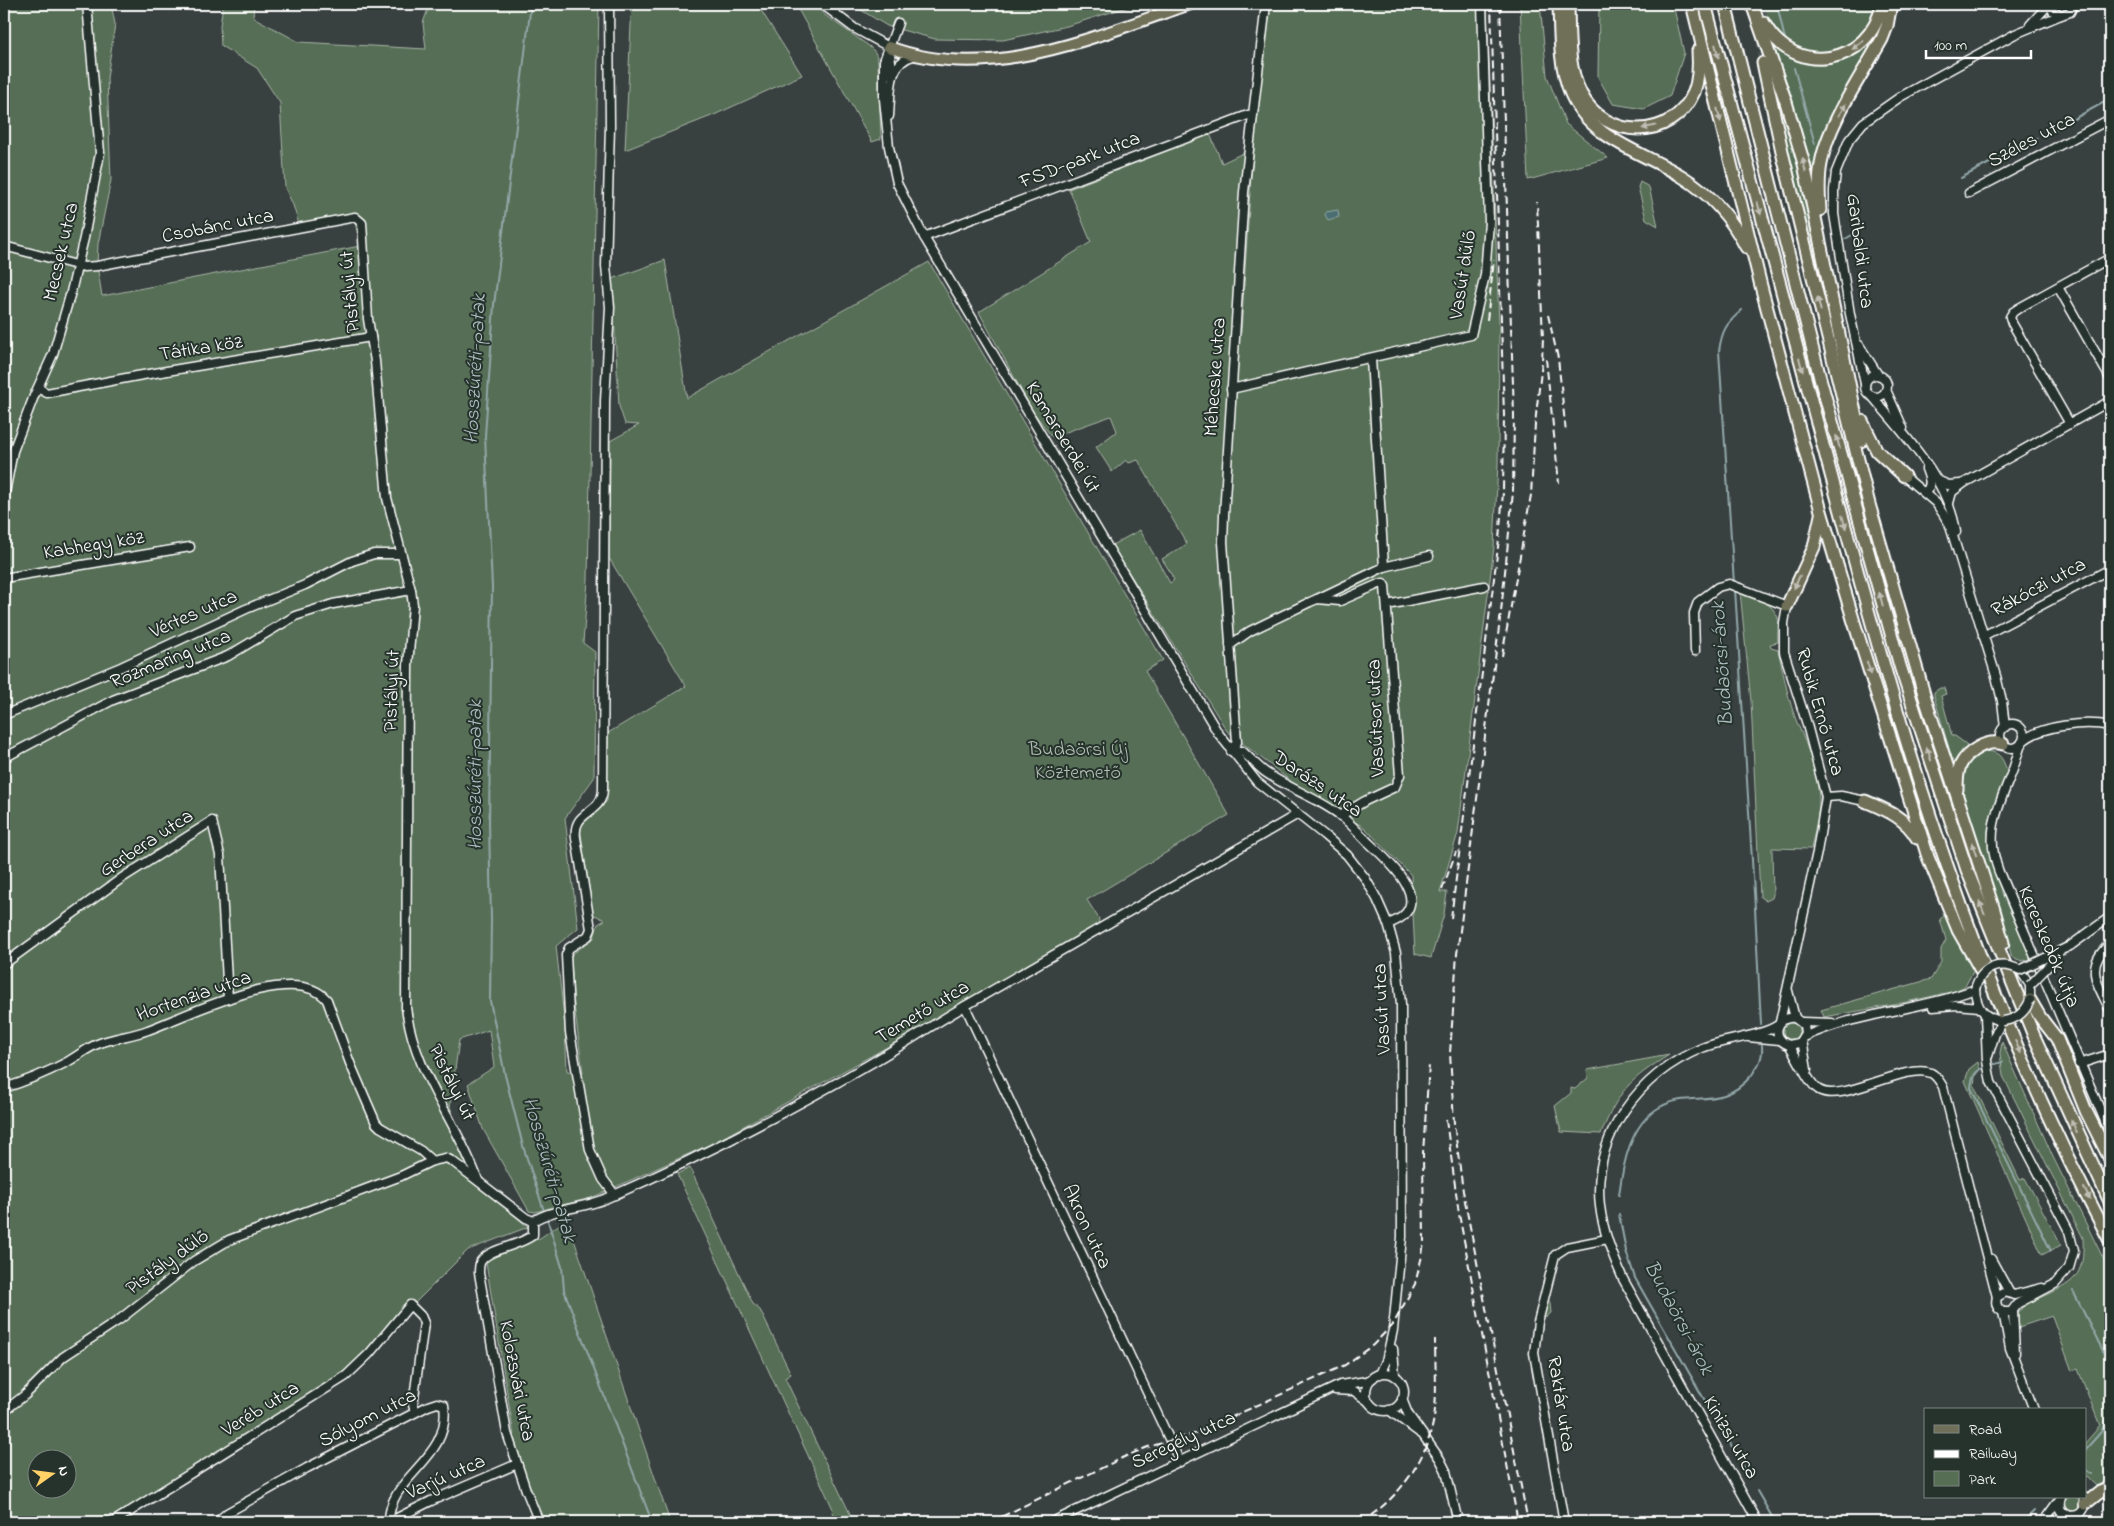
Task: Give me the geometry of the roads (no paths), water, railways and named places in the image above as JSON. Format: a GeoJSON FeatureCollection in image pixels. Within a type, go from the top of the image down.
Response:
{"type":"FeatureCollection","features":[{"type":"Feature","properties":{"kind":"highway"},"geometry":{"type":"LineString","coordinates":[[1559,4],[1560,41],[1566,80],[1571,94],[1582,113],[1610,138],[1683,177],[1711,199],[1739,233],[1761,286]]}},
{"type":"Feature","properties":{"kind":"highway"},"geometry":{"type":"LineString","coordinates":[[1568,4],[1570,52],[1575,79],[1582,95],[1593,111],[1605,121],[1629,129],[1648,128],[1673,118],[1690,100],[1697,82],[1698,68],[1695,17]]}},
{"type":"Feature","properties":{"kind":"highway"},"geometry":{"type":"LineString","coordinates":[[1692,4],[1761,286],[1821,511],[1928,857],[1962,938],[1974,962],[1992,986]]}},
{"type":"Feature","properties":{"kind":"highway"},"geometry":{"type":"LineString","coordinates":[[1705,4],[1876,641],[1948,870],[1992,986],[2065,1149],[2110,1241]]}},
{"type":"Feature","properties":{"kind":"highway"},"geometry":{"type":"LineString","coordinates":[[1725,4],[1820,378],[1900,666],[1967,870],[2012,986],[2070,1118],[2110,1202]]}},
{"type":"Feature","properties":{"kind":"highway"},"geometry":{"type":"LineString","coordinates":[[1753,4],[1766,27],[1784,47],[1804,56],[1824,58],[1843,54],[1862,43],[1875,26],[1882,4]]}},
{"type":"Feature","properties":{"kind":"highway"},"geometry":{"type":"LineString","coordinates":[[1753,4],[1789,111],[1804,164],[1885,555]]}},
{"type":"Feature","properties":{"kind":"highway"},"geometry":{"type":"LineString","coordinates":[[1822,247],[1819,190],[1823,154],[1837,118],[1882,39],[1887,26],[1891,4]]}},
{"type":"Feature","properties":{"kind":"highway"},"geometry":{"type":"LineString","coordinates":[[1763,63],[1770,99],[1869,504],[1926,702],[1994,910],[2012,986]]}},
{"type":"Feature","properties":{"kind":"highway"},"geometry":{"type":"LineString","coordinates":[[1850,384],[1870,440],[1881,455],[1904,476]]}},
{"type":"Feature","properties":{"kind":"highway"},"geometry":{"type":"LineString","coordinates":[[1787,606],[1814,547],[1821,511]]}},
{"type":"Feature","properties":{"kind":"highway"},"geometry":{"type":"LineString","coordinates":[[1956,796],[1957,777],[1964,761],[1982,746],[1993,742],[2005,745]]}},
{"type":"Feature","properties":{"kind":"highway"},"geometry":{"type":"LineString","coordinates":[[1865,801],[1904,820],[1912,828],[1928,857]]}},
{"type":"Feature","properties":{"kind":"highway"},"geometry":{"type":"LineString","coordinates":[[2030,1000],[2057,1039],[2086,1111],[2110,1159]]}},
{"type":"Feature","properties":{"kind":"highway"},"geometry":{"type":"LineString","coordinates":[[2085,1501],[2110,1488]]}},
{"type":"Feature","properties":{"kind":"main road"},"geometry":{"type":"LineString","coordinates":[[889,47],[913,56],[955,61],[1011,59],[1080,40],[1190,4]]}},
{"type":"Feature","properties":{"kind":"street","name":"Mecsek utca"},"geometry":{"type":"LineString","coordinates":[[4,498],[13,451],[53,354],[78,264],[100,153],[87,4]]}},
{"type":"Feature","properties":{"kind":"street"},"geometry":{"type":"LineString","coordinates":[[609,4],[609,145],[606,266],[610,307],[605,402],[604,789],[598,805],[581,817],[576,824],[576,838],[591,925],[589,934],[569,948],[565,961],[570,1032],[588,1142],[600,1174],[615,1194]]}},
{"type":"Feature","properties":{"kind":"street"},"geometry":{"type":"LineString","coordinates":[[822,4],[854,28],[889,47],[898,24]]}},
{"type":"Feature","properties":{"kind":"street","name":"Méhecske utca"},"geometry":{"type":"LineString","coordinates":[[1231,751],[1237,742],[1223,542],[1244,192],[1266,4]]}},
{"type":"Feature","properties":{"kind":"street","name":"Vasút dűlő"},"geometry":{"type":"LineString","coordinates":[[1231,389],[1471,335],[1485,275],[1489,222],[1482,4]]}},
{"type":"Feature","properties":{"kind":"street"},"geometry":{"type":"LineString","coordinates":[[2049,4],[2053,11],[2061,15]]}},
{"type":"Feature","properties":{"kind":"street","name":"Garibaldi utca"},"geometry":{"type":"LineString","coordinates":[[2025,30],[2040,16],[2049,4]]}},
{"type":"Feature","properties":{"kind":"street","name":"Garibaldi utca"},"geometry":{"type":"LineString","coordinates":[[1865,384],[1841,266],[1833,202],[1836,172],[1849,140],[1859,126],[1884,107],[2025,30],[2070,12],[2074,4]]}},
{"type":"Feature","properties":{"kind":"street","name":"Kamaraerdei út"},"geometry":{"type":"LineString","coordinates":[[888,133],[892,82],[889,47]]}},
{"type":"Feature","properties":{"kind":"street","name":"Kamaraerdei út"},"geometry":{"type":"LineString","coordinates":[[889,47],[884,61],[884,100],[891,158],[897,183],[924,237],[1194,694],[1231,751]]}},
{"type":"Feature","properties":{"kind":"street","name":"Kamaraerdei út"},"geometry":{"type":"LineString","coordinates":[[892,82],[897,65],[905,58],[913,56]]}},
{"type":"Feature","properties":{"kind":"street","name":"FSD-park utca"},"geometry":{"type":"LineString","coordinates":[[924,237],[1248,115]]}},
{"type":"Feature","properties":{"kind":"street","name":"Széles utca"},"geometry":{"type":"LineString","coordinates":[[1969,193],[2110,118]]}},
{"type":"Feature","properties":{"kind":"street","name":"Csobánc utca"},"geometry":{"type":"LineString","coordinates":[[4,246],[84,267],[354,217],[362,223]]}},
{"type":"Feature","properties":{"kind":"street","name":"Pistályi út"},"geometry":{"type":"LineString","coordinates":[[362,223],[386,498],[411,590],[413,605],[408,665],[406,1008],[412,1040],[425,1075],[466,1151],[478,1180]]}},
{"type":"Feature","properties":{"kind":"street"},"geometry":{"type":"LineString","coordinates":[[2070,424],[2010,317],[2019,308],[2110,258]]}},
{"type":"Feature","properties":{"kind":"street"},"geometry":{"type":"LineString","coordinates":[[2058,287],[2110,378]]}},
{"type":"Feature","properties":{"kind":"street","name":"Tátika köz"},"geometry":{"type":"LineString","coordinates":[[38,388],[47,393],[64,391],[137,376],[371,337]]}},
{"type":"Feature","properties":{"kind":"street","name":"Garibaldi utca"},"geometry":{"type":"LineString","coordinates":[[1856,338],[1878,375]]}},
{"type":"Feature","properties":{"kind":"street"},"geometry":{"type":"LineString","coordinates":[[1371,358],[1384,567]]}},
{"type":"Feature","properties":{"kind":"street"},"geometry":{"type":"LineString","coordinates":[[1913,447],[1886,390],[1886,381],[1878,375],[1870,377],[1865,384],[1866,390],[1913,447],[1937,480],[1949,503],[1956,532],[1956,545]]}},
{"type":"Feature","properties":{"kind":"street"},"geometry":{"type":"LineString","coordinates":[[1872,396],[1880,396],[1886,390]]}},
{"type":"Feature","properties":{"kind":"street"},"geometry":{"type":"LineString","coordinates":[[1949,503],[1952,492],[1964,483],[2110,402]]}},
{"type":"Feature","properties":{"kind":"street"},"geometry":{"type":"LineString","coordinates":[[1924,462],[1930,482],[1930,486],[1925,492]]}},
{"type":"Feature","properties":{"kind":"street"},"geometry":{"type":"LineString","coordinates":[[1904,476],[1925,492],[1944,514],[1956,545],[2002,701],[2005,727],[2001,734],[2012,756],[2013,769]]}},
{"type":"Feature","properties":{"kind":"street"},"geometry":{"type":"LineString","coordinates":[[1937,480],[1948,484],[1964,483]]}},
{"type":"Feature","properties":{"kind":"street","name":"Kabhegy köz"},"geometry":{"type":"LineString","coordinates":[[4,578],[190,547]]}},
{"type":"Feature","properties":{"kind":"street","name":"Vértes utca"},"geometry":{"type":"LineString","coordinates":[[4,715],[121,666],[352,561],[374,554],[400,554]]}},
{"type":"Feature","properties":{"kind":"street"},"geometry":{"type":"LineString","coordinates":[[1230,645],[1250,631],[1384,567],[1430,556]]}},
{"type":"Feature","properties":{"kind":"street","name":"Rákóczi utca"},"geometry":{"type":"LineString","coordinates":[[1984,636],[2110,569]]}},
{"type":"Feature","properties":{"kind":"street","name":"Vasútsor utca"},"geometry":{"type":"LineString","coordinates":[[1317,599],[1340,601],[1379,584],[1383,583],[1385,586],[1400,776],[1394,787],[1340,816]]}},
{"type":"Feature","properties":{"kind":"street"},"geometry":{"type":"LineString","coordinates":[[1695,652],[1694,613],[1698,602],[1718,587],[1729,584],[1787,606]]}},
{"type":"Feature","properties":{"kind":"street"},"geometry":{"type":"LineString","coordinates":[[1387,605],[1484,586]]}},
{"type":"Feature","properties":{"kind":"street","name":"Rozmaring utca"},"geometry":{"type":"LineString","coordinates":[[4,758],[113,700],[228,656],[295,616],[333,604],[411,590]]}},
{"type":"Feature","properties":{"kind":"street","name":"Rubik Ernő utca"},"geometry":{"type":"LineString","coordinates":[[1779,1024],[1817,852],[1826,797],[1806,721],[1784,652],[1784,623],[1787,606]]}},
{"type":"Feature","properties":{"kind":"street"},"geometry":{"type":"LineString","coordinates":[[2002,701],[2024,735],[2022,742]]}},
{"type":"Feature","properties":{"kind":"street"},"geometry":{"type":"LineString","coordinates":[[2005,727],[2044,730],[2082,724],[2110,726]]}},
{"type":"Feature","properties":{"kind":"street"},"geometry":{"type":"LineString","coordinates":[[2005,745],[2013,748],[2027,738],[2044,730]]}},
{"type":"Feature","properties":{"kind":"street","name":"Kereskedők útja"},"geometry":{"type":"LineString","coordinates":[[2022,742],[1995,816],[1992,851],[2079,1064],[2110,1133]]}},
{"type":"Feature","properties":{"kind":"street","name":"Vasút utca"},"geometry":{"type":"LineString","coordinates":[[1231,751],[1257,782],[1347,855],[1372,890],[1388,924],[1396,953],[1400,985],[1403,1149],[1402,1237],[1392,1355],[1395,1376],[1403,1386],[1402,1399],[1408,1414],[1440,1459],[1446,1471],[1458,1522]]}},
{"type":"Feature","properties":{"kind":"street","name":"Darázs utca"},"geometry":{"type":"LineString","coordinates":[[1231,751],[1242,751],[1265,772],[1340,816],[1386,858],[1406,884],[1410,901],[1407,910],[1401,918],[1388,924]]}},
{"type":"Feature","properties":{"kind":"street","name":"Rubik Ernő utca"},"geometry":{"type":"LineString","coordinates":[[1826,797],[1841,796],[1865,801]]}},
{"type":"Feature","properties":{"kind":"street","name":"Temető utca"},"geometry":{"type":"LineString","coordinates":[[533,1221],[541,1216],[585,1206],[615,1194],[746,1131],[866,1066],[925,1032],[934,1024],[1298,814]]}},
{"type":"Feature","properties":{"kind":"street","name":"Gerbera utca"},"geometry":{"type":"LineString","coordinates":[[4,964],[122,878],[212,822],[220,855],[228,999]]}},
{"type":"Feature","properties":{"kind":"street"},"geometry":{"type":"LineString","coordinates":[[2030,985],[2044,969],[2070,946],[2108,919]]}},
{"type":"Feature","properties":{"kind":"street"},"geometry":{"type":"LineString","coordinates":[[2110,944],[2099,955],[2094,971],[2096,980],[2110,1010]]}},
{"type":"Feature","properties":{"kind":"street"},"geometry":{"type":"LineString","coordinates":[[2020,970],[2070,946]]}},
{"type":"Feature","properties":{"kind":"street"},"geometry":{"type":"LineString","coordinates":[[2003,964],[2012,966],[2020,970],[2030,985],[2030,1000],[2024,1011],[2019,1016],[2002,1021],[1994,1020],[1985,1015],[1975,998],[1975,989],[1980,976],[1990,967],[2003,964]]}},
{"type":"Feature","properties":{"kind":"street","name":"Hortenzia utca"},"geometry":{"type":"LineString","coordinates":[[4,1088],[66,1062],[101,1042],[149,1029],[204,1006],[284,985],[310,988],[324,996],[327,1000],[350,1062],[376,1123],[421,1151],[432,1161]]}},
{"type":"Feature","properties":{"kind":"street","name":"Rubik Ernő utca"},"geometry":{"type":"LineString","coordinates":[[1788,989],[1798,1020]]}},
{"type":"Feature","properties":{"kind":"street"},"geometry":{"type":"LineString","coordinates":[[1916,1008],[1975,989]]}},
{"type":"Feature","properties":{"kind":"street"},"geometry":{"type":"LineString","coordinates":[[1789,1045],[1796,1044],[1803,1038],[1842,1022],[1916,1008],[1956,1005],[1979,1007]]}},
{"type":"Feature","properties":{"kind":"street","name":"Akron utca"},"geometry":{"type":"LineString","coordinates":[[965,1006],[1180,1462]]}},
{"type":"Feature","properties":{"kind":"street"},"geometry":{"type":"LineString","coordinates":[[1985,1015],[1987,1061],[1996,1094],[2072,1241],[2074,1251],[2070,1268],[2055,1284],[2003,1312]]}},
{"type":"Feature","properties":{"kind":"street"},"geometry":{"type":"LineString","coordinates":[[1780,1040],[1777,1033],[1779,1024],[1786,1018],[1842,1022]]}},
{"type":"Feature","properties":{"kind":"street"},"geometry":{"type":"LineString","coordinates":[[1798,1020],[1805,1030],[1803,1038],[1807,1075]]}},
{"type":"Feature","properties":{"kind":"street"},"geometry":{"type":"LineString","coordinates":[[1987,1061],[1995,1034],[2002,1021]]}},
{"type":"Feature","properties":{"kind":"street","name":"Kinizsi utca"},"geometry":{"type":"LineString","coordinates":[[1758,1522],[1630,1293],[1607,1239],[1600,1206],[1601,1168],[1617,1122],[1635,1095],[1655,1075],[1680,1058],[1710,1045],[1768,1030],[1779,1024]]}},
{"type":"Feature","properties":{"kind":"street"},"geometry":{"type":"LineString","coordinates":[[1741,1037],[1780,1040],[1789,1045],[1807,1075],[1820,1090],[1831,1092],[1918,1072],[1927,1072],[1936,1076],[1943,1088],[1986,1249],[1997,1297],[1997,1306],[2003,1312],[2010,1348],[2033,1408]]}},
{"type":"Feature","properties":{"kind":"street"},"geometry":{"type":"LineString","coordinates":[[2079,1064],[2110,1054]]}},
{"type":"Feature","properties":{"kind":"street"},"geometry":{"type":"LineString","coordinates":[[452,1161],[466,1151]]}},
{"type":"Feature","properties":{"kind":"street"},"geometry":{"type":"LineString","coordinates":[[432,1161],[446,1158],[452,1161],[533,1221]]}},
{"type":"Feature","properties":{"kind":"street","name":"Pistály dűlő"},"geometry":{"type":"LineString","coordinates":[[4,1411],[25,1395],[63,1357],[119,1320],[205,1254],[229,1240],[394,1179],[432,1161]]}},
{"type":"Feature","properties":{"kind":"street","name":"Kolozsvári utca"},"geometry":{"type":"LineString","coordinates":[[533,1221],[533,1235],[481,1261],[479,1273],[508,1433],[517,1464],[539,1522]]}},
{"type":"Feature","properties":{"kind":"street","name":"Raktár utca"},"geometry":{"type":"LineString","coordinates":[[1564,1522],[1534,1353],[1537,1327],[1552,1261],[1559,1251],[1567,1247],[1607,1239]]}},
{"type":"Feature","properties":{"kind":"street"},"geometry":{"type":"LineString","coordinates":[[1986,1249],[2012,1293],[2015,1307],[2016,1363]]}},
{"type":"Feature","properties":{"kind":"street"},"geometry":{"type":"LineString","coordinates":[[1997,1297],[2002,1292],[2012,1293],[2055,1284]]}},
{"type":"Feature","properties":{"kind":"street","name":"Veréb utca"},"geometry":{"type":"LineString","coordinates":[[113,1522],[346,1376],[369,1354],[410,1305],[421,1316],[424,1323],[413,1405],[415,1412]]}},
{"type":"Feature","properties":{"kind":"street","name":"Vasút utca"},"geometry":{"type":"LineString","coordinates":[[1393,1330],[1386,1361],[1367,1390],[1370,1402],[1376,1408],[1389,1410],[1422,1434]]}},
{"type":"Feature","properties":{"kind":"street"},"geometry":{"type":"LineString","coordinates":[[1377,1376],[1388,1374],[1395,1376]]}},
{"type":"Feature","properties":{"kind":"street","name":"Seregély utca"},"geometry":{"type":"LineString","coordinates":[[1052,1522],[1340,1385],[1366,1381],[1377,1376]]}},
{"type":"Feature","properties":{"kind":"street"},"geometry":{"type":"LineString","coordinates":[[1331,1390],[1354,1391],[1370,1402]]}},
{"type":"Feature","properties":{"kind":"street"},"geometry":{"type":"LineString","coordinates":[[1389,1410],[1396,1408],[1402,1399]]}},
{"type":"Feature","properties":{"kind":"street","name":"Sólyom utca"},"geometry":{"type":"LineString","coordinates":[[222,1521],[227,1513],[307,1468],[415,1412],[437,1403],[444,1405],[446,1418],[440,1436],[428,1458],[397,1493],[389,1511],[389,1522]]}},
{"type":"Feature","properties":{"kind":"street","name":"Varjú utca"},"geometry":{"type":"LineString","coordinates":[[389,1522],[431,1501],[517,1464]]}},
{"type":"Feature","properties":{"kind":"street"},"geometry":{"type":"LineString","coordinates":[[2060,1499],[2061,1510],[2068,1516]]}},
{"type":"Feature","properties":{"kind":"street"},"geometry":{"type":"LineString","coordinates":[[2043,1522],[2060,1499]]}},
{"type":"Feature","properties":{"kind":"street"},"geometry":{"type":"LineString","coordinates":[[2052,1522],[2080,1514],[2085,1501]]}},
{"type":"Feature","properties":{"kind":"water"},"geometry":{"type":"Polygon","coordinates":[[[1338,210],[1339,217],[1328,220],[1325,215],[1326,212],[1338,210]]]}},
{"type":"Feature","properties":{"kind":"waterway","name":"Hosszúréti-patak"},"geometry":{"type":"LineString","coordinates":[[531,4],[494,305],[485,436],[492,587],[489,823],[490,1001],[505,1075],[523,1146],[545,1214]]}},
{"type":"Feature","properties":{"kind":"waterway","name":"Budaörsi-árok"},"geometry":{"type":"LineString","coordinates":[[1777,4],[1785,40]]}},
{"type":"Feature","properties":{"kind":"waterway","name":"Budaörsi-árok"},"geometry":{"type":"LineString","coordinates":[[1794,68],[1815,144]]}},
{"type":"Feature","properties":{"kind":"waterway"},"geometry":{"type":"LineString","coordinates":[[2046,134],[2110,99]]}},
{"type":"Feature","properties":{"kind":"waterway"},"geometry":{"type":"LineString","coordinates":[[1961,178],[2037,138]]}},
{"type":"Feature","properties":{"kind":"waterway","name":"Budaörsi-árok"},"geometry":{"type":"LineString","coordinates":[[1845,239],[1854,234]]}},
{"type":"Feature","properties":{"kind":"waterway","name":"Budaörsi-árok"},"geometry":{"type":"LineString","coordinates":[[1734,584],[1719,351],[1726,328],[1742,310]]}},
{"type":"Feature","properties":{"kind":"waterway","name":"Budaörsi-árok"},"geometry":{"type":"LineString","coordinates":[[1735,589],[1761,1024]]}},
{"type":"Feature","properties":{"kind":"waterway","name":"Budaörsi-árok"},"geometry":{"type":"LineString","coordinates":[[1619,1195],[1630,1146],[1635,1134],[1650,1114],[1672,1102],[1717,1097],[1728,1094],[1740,1087],[1751,1076],[1758,1065],[1762,1054],[1762,1045]]}},
{"type":"Feature","properties":{"kind":"waterway"},"geometry":{"type":"LineString","coordinates":[[1991,1065],[2003,1062]]}},
{"type":"Feature","properties":{"kind":"waterway"},"geometry":{"type":"LineString","coordinates":[[1987,1067],[1975,1074],[1971,1088],[2051,1251]]}},
{"type":"Feature","properties":{"kind":"waterway","name":"Budaörsi-árok"},"geometry":{"type":"LineString","coordinates":[[1619,1214],[1626,1251],[1635,1278],[1708,1406]]}},
{"type":"Feature","properties":{"kind":"waterway","name":"Hosszúréti-patak"},"geometry":{"type":"LineString","coordinates":[[547,1218],[562,1267],[564,1290],[652,1522]]}},
{"type":"Feature","properties":{"kind":"waterway"},"geometry":{"type":"LineString","coordinates":[[2073,1291],[2104,1353],[2110,1371]]}},
{"type":"Feature","properties":{"kind":"waterway"},"geometry":{"type":"LineString","coordinates":[[2086,1449],[2101,1432],[2110,1411]]}},
{"type":"Feature","properties":{"kind":"waterway","name":"Budaörsi-árok"},"geometry":{"type":"LineString","coordinates":[[1723,1430],[1746,1472]]}},
{"type":"Feature","properties":{"kind":"waterway"},"geometry":{"type":"LineString","coordinates":[[2086,1470],[2091,1474]]}},
{"type":"Feature","properties":{"kind":"waterway","name":"Budaörsi-árok"},"geometry":{"type":"LineString","coordinates":[[1757,1491],[1775,1522]]}},
{"type":"Feature","properties":{"kind":"waterway"},"geometry":{"type":"LineString","coordinates":[[2023,1522],[2034,1511]]}},
{"type":"Feature","properties":{"kind":"tunnel"},"geometry":{"type":"LineString","coordinates":[[1761,4],[1763,63]]}},
{"type":"Feature","properties":{"kind":"railway"},"geometry":{"type":"LineString","coordinates":[[1451,918],[1499,539],[1503,493],[1504,415],[1491,4]]}},
{"type":"Feature","properties":{"kind":"railway"},"geometry":{"type":"LineString","coordinates":[[1500,4],[1514,414],[1513,492],[1501,612],[1457,954],[1450,1053],[1454,1123],[1463,1191],[1528,1522]]}},
{"type":"Feature","properties":{"kind":"railway"},"geometry":{"type":"LineString","coordinates":[[1502,656],[1531,495],[1535,424],[1542,362],[1543,338],[1537,202]]}},
{"type":"Feature","properties":{"kind":"railway"},"geometry":{"type":"LineString","coordinates":[[1487,320],[1494,260]]}},
{"type":"Feature","properties":{"kind":"railway"},"geometry":{"type":"LineString","coordinates":[[1548,315],[1558,358],[1566,433]]}},
{"type":"Feature","properties":{"kind":"railway"},"geometry":{"type":"LineString","coordinates":[[1546,359],[1559,483]]}},
{"type":"Feature","properties":{"kind":"railway"},"geometry":{"type":"LineString","coordinates":[[1442,890],[1456,852]]}},
{"type":"Feature","properties":{"kind":"railway"},"geometry":{"type":"LineString","coordinates":[[991,1522],[1126,1456],[1148,1447],[1197,1433],[1345,1365],[1373,1345],[1394,1323],[1415,1284],[1422,1256],[1424,1241],[1423,1153],[1429,1065]]}},
{"type":"Feature","properties":{"kind":"railway"},"geometry":{"type":"LineString","coordinates":[[1446,1120],[1459,1214],[1518,1522]]}},
{"type":"Feature","properties":{"kind":"railway"},"geometry":{"type":"LineString","coordinates":[[1361,1522],[1388,1501],[1400,1488],[1411,1474],[1427,1443],[1435,1409],[1435,1339]]}},
{"type":"Feature","properties":{"kind":"park label","name":"Budaörsi Új Köztemető"},"geometry":{"type":"Point","coordinates":[1078,762]}}]}
